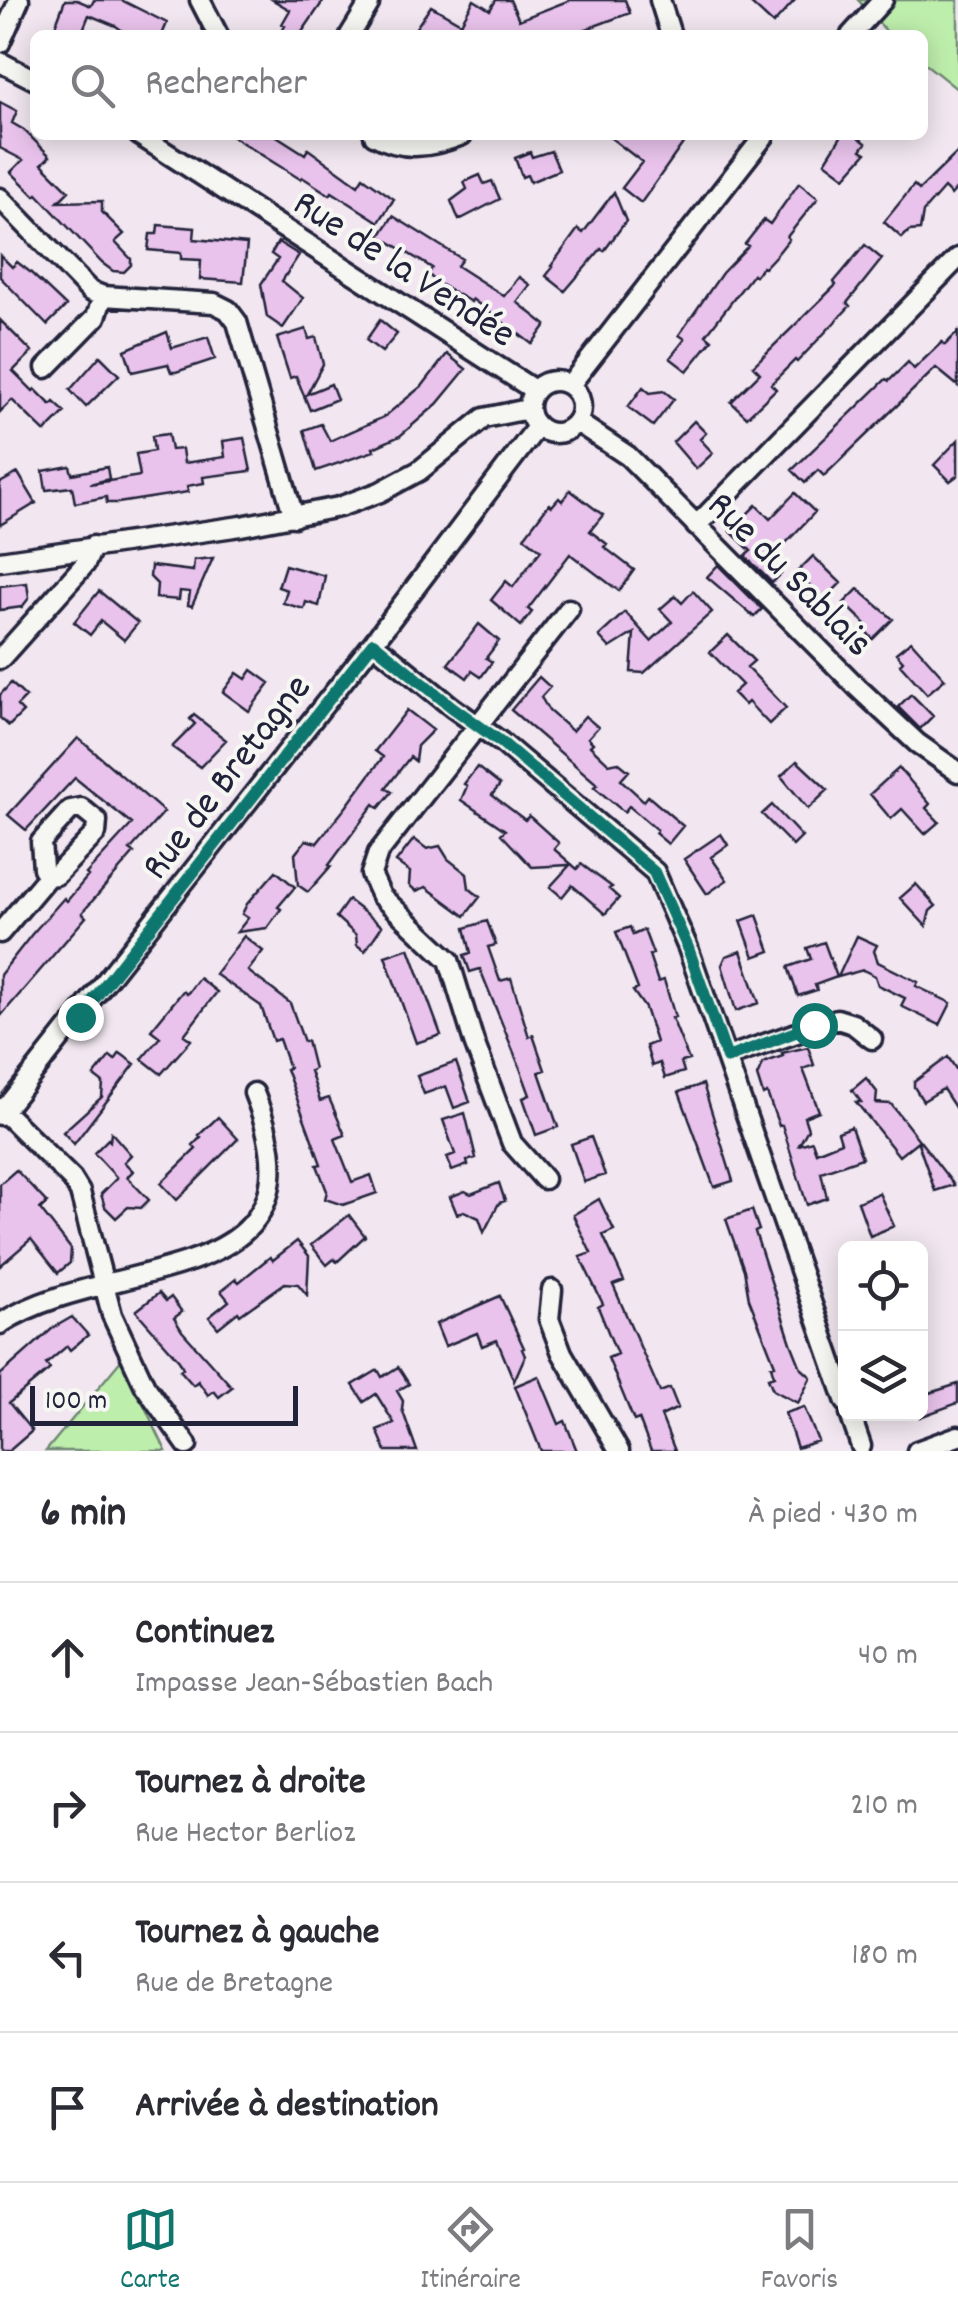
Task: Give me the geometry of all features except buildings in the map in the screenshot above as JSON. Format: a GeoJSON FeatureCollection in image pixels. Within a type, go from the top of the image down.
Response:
{"type":"FeatureCollection","features":[{"type":"Feature","properties":{"kind":"street"},"geometry":{"type":"LineString","coordinates":[[0,43],[19,0]]}},
{"type":"Feature","properties":{"kind":"street"},"geometry":{"type":"LineString","coordinates":[[200,0],[215,30]]}},
{"type":"Feature","properties":{"kind":"street"},"geometry":{"type":"LineString","coordinates":[[660,0],[670,30]]}},
{"type":"Feature","properties":{"kind":"street"},"geometry":{"type":"LineString","coordinates":[[856,30],[883,0]]}},
{"type":"Feature","properties":{"kind":"street"},"geometry":{"type":"LineString","coordinates":[[353,30],[369,4]]}},
{"type":"Feature","properties":{"kind":"street"},"geometry":{"type":"LineString","coordinates":[[0,62],[30,77]]}},
{"type":"Feature","properties":{"kind":"street","name":"Rue de la Vendée"},"geometry":{"type":"LineString","coordinates":[[148,140],[534,390]]}},
{"type":"Feature","properties":{"kind":"street"},"geometry":{"type":"LineString","coordinates":[[383,140],[410,148],[449,140]]}},
{"type":"Feature","properties":{"kind":"street"},"geometry":{"type":"LineString","coordinates":[[570,385],[760,140]]}},
{"type":"Feature","properties":{"kind":"street"},"geometry":{"type":"LineString","coordinates":[[0,198],[90,291],[102,296],[214,303],[228,310],[237,322],[294,517]]}},
{"type":"Feature","properties":{"kind":"street"},"geometry":{"type":"LineString","coordinates":[[696,526],[958,258]]}},
{"type":"Feature","properties":{"kind":"street"},"geometry":{"type":"LineString","coordinates":[[46,368],[96,317],[102,296]]}},
{"type":"Feature","properties":{"kind":"street"},"geometry":{"type":"LineString","coordinates":[[550,381],[570,385],[581,401],[576,422],[558,434],[537,427],[528,410],[534,390],[550,381]]}},
{"type":"Feature","properties":{"kind":"street"},"geometry":{"type":"LineString","coordinates":[[0,561],[340,507],[380,492],[418,470],[484,418],[528,410]]}},
{"type":"Feature","properties":{"kind":"street","name":"Rue du Sablais"},"geometry":{"type":"LineString","coordinates":[[576,422],[628,456],[905,732],[958,772]]}},
{"type":"Feature","properties":{"kind":"street","name":"Rue de Bretagne"},"geometry":{"type":"LineString","coordinates":[[1,1112],[373,643],[537,427]]}},
{"type":"Feature","properties":{"kind":"street"},"geometry":{"type":"LineString","coordinates":[[0,658],[84,564],[93,546]]}},
{"type":"Feature","properties":{"kind":"street"},"geometry":{"type":"LineString","coordinates":[[544,1179],[512,1143],[474,1042],[449,960],[381,896],[371,874],[378,853],[569,610]]}},
{"type":"Feature","properties":{"kind":"street"},"geometry":{"type":"LineString","coordinates":[[373,643],[501,742],[654,872],[688,948],[838,1380]]}},
{"type":"Feature","properties":{"kind":"street"},"geometry":{"type":"LineString","coordinates":[[0,932],[48,876]]}},
{"type":"Feature","properties":{"kind":"street"},"geometry":{"type":"LineString","coordinates":[[727,1058],[837,1019],[854,1024],[872,1039]]}},
{"type":"Feature","properties":{"kind":"street"},"geometry":{"type":"LineString","coordinates":[[0,1324],[62,1295],[214,1254],[242,1236],[268,1198],[272,1164],[264,1118],[254,1092]]}},
{"type":"Feature","properties":{"kind":"street"},"geometry":{"type":"LineString","coordinates":[[1,1112],[80,1192],[112,1314],[134,1364],[187,1446]]}},
{"type":"Feature","properties":{"kind":"street"},"geometry":{"type":"LineString","coordinates":[[552,1290],[549,1319],[562,1352],[619,1451]]}},
{"type":"Feature","properties":{"kind":"street"},"geometry":{"type":"LineString","coordinates":[[853,1421],[863,1449]]}},
{"type":"Feature","properties":{"kind":"street"},"geometry":{"type":"LineString","coordinates":[[917,1451],[958,1436]]}},
{"type":"Feature","properties":{"kind":"green space"},"geometry":{"type":"Polygon","coordinates":[[[858,0],[958,0],[958,90],[928,66],[928,30],[885,30],[858,0]]]}},
{"type":"Feature","properties":{"kind":"green space"},"geometry":{"type":"Polygon","coordinates":[[[122,1359],[166,1451],[46,1451],[122,1359]]]}},
{"type":"Feature","properties":{"kind":"route"},"geometry":{"type":"LineString","coordinates":[[80,1017],[373,643],[501,742],[654,872],[688,948],[727,1058],[814,1025]]}}]}
